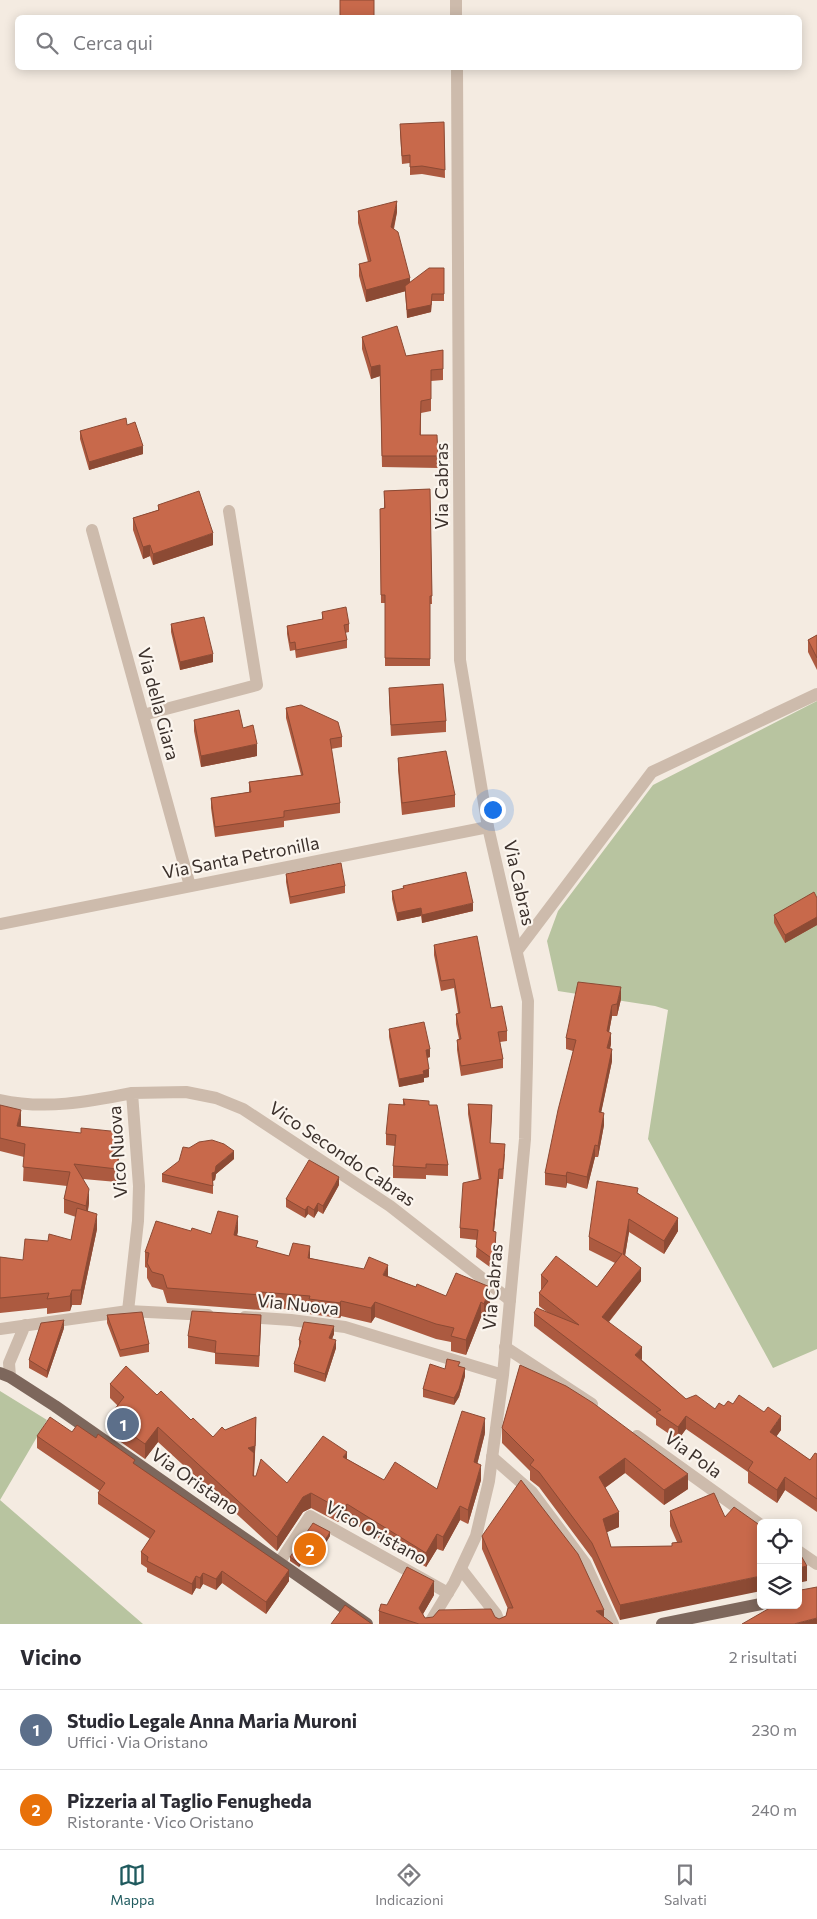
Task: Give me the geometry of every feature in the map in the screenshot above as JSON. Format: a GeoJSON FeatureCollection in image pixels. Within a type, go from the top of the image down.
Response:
{"type":"FeatureCollection","features":[{"type":"Feature","properties":{"kind":"main road","name":"Via Oristano"},"geometry":{"type":"LineString","coordinates":[[5,1375],[204,1509],[367,1624]]}},
{"type":"Feature","properties":{"kind":"main road"},"geometry":{"type":"LineString","coordinates":[[662,1624],[757,1605]]}},
{"type":"Feature","properties":{"kind":"street"},"geometry":{"type":"LineString","coordinates":[[456,0],[456,15]]}},
{"type":"Feature","properties":{"kind":"street","name":"Via Cabras"},"geometry":{"type":"LineString","coordinates":[[429,1624],[461,1569],[476,1536],[489,1481],[503,1375],[525,1139],[528,1045],[528,1001],[488,827],[460,660],[457,70]]}},
{"type":"Feature","properties":{"kind":"street"},"geometry":{"type":"LineString","coordinates":[[143,715],[257,685],[230,511]]}},
{"type":"Feature","properties":{"kind":"street","name":"Via della Giara"},"geometry":{"type":"LineString","coordinates":[[92,530],[190,886]]}},
{"type":"Feature","properties":{"kind":"street"},"geometry":{"type":"LineString","coordinates":[[517,951],[652,772],[817,694]]}},
{"type":"Feature","properties":{"kind":"street","name":"Via Santa Petronilla"},"geometry":{"type":"LineString","coordinates":[[0,924],[488,827]]}},
{"type":"Feature","properties":{"kind":"street","name":"Vico Secondo Cabras"},"geometry":{"type":"LineString","coordinates":[[132,1093],[186,1092],[216,1098],[243,1109],[390,1206],[510,1300]]}},
{"type":"Feature","properties":{"kind":"street","name":"Vico Nuova"},"geometry":{"type":"LineString","coordinates":[[0,1100],[25,1105],[74,1104],[132,1093],[139,1195],[128,1311]]}},
{"type":"Feature","properties":{"kind":"street","name":"Via Nuova"},"geometry":{"type":"LineString","coordinates":[[0,1329],[128,1311],[290,1320],[345,1327],[503,1375]]}},
{"type":"Feature","properties":{"kind":"street"},"geometry":{"type":"LineString","coordinates":[[5,1375],[25,1325]]}},
{"type":"Feature","properties":{"kind":"street"},"geometry":{"type":"LineString","coordinates":[[505,1347],[603,1412]]}},
{"type":"Feature","properties":{"kind":"street","name":"Via Pola"},"geometry":{"type":"LineString","coordinates":[[625,1428],[757,1522]]}},
{"type":"Feature","properties":{"kind":"street"},"geometry":{"type":"LineString","coordinates":[[492,1457],[532,1492],[585,1563],[613,1624]]}},
{"type":"Feature","properties":{"kind":"street","name":"Vico Oristano"},"geometry":{"type":"LineString","coordinates":[[279,1563],[310,1516],[448,1593]]}},
{"type":"Feature","properties":{"kind":"street"},"geometry":{"type":"LineString","coordinates":[[802,1554],[817,1564]]}},
{"type":"Feature","properties":{"kind":"street"},"geometry":{"type":"LineString","coordinates":[[461,1569],[496,1614],[500,1624]]}},
{"type":"Feature","properties":{"kind":"green space"},"geometry":{"type":"Polygon","coordinates":[[[817,701],[817,1349],[773,1368],[648,1139],[668,1010],[655,1006],[558,991],[547,941],[558,911],[653,785],[817,701]]]}},
{"type":"Feature","properties":{"kind":"green space"},"geometry":{"type":"Polygon","coordinates":[[[0,1391],[47,1420],[0,1500],[0,1391]]]}},
{"type":"Feature","properties":{"kind":"green space"},"geometry":{"type":"Polygon","coordinates":[[[0,1500],[143,1624],[0,1624],[0,1500]]]}},
{"type":"Feature","properties":{"kind":"building"},"geometry":{"type":"Polygon","coordinates":[[[340,0],[374,0],[374,15],[340,15],[340,0]]]}},
{"type":"Feature","properties":{"kind":"building"},"geometry":{"type":"Polygon","coordinates":[[[444,122],[445,170],[422,166],[410,167],[410,155],[402,156],[400,124],[444,122]]]}},
{"type":"Feature","properties":{"kind":"building"},"geometry":{"type":"Polygon","coordinates":[[[397,201],[391,227],[398,232],[410,278],[366,290],[359,264],[371,261],[358,211],[397,201]]]}},
{"type":"Feature","properties":{"kind":"building"},"geometry":{"type":"Polygon","coordinates":[[[429,268],[444,268],[444,294],[432,294],[431,305],[407,310],[405,286],[429,268]]]}},
{"type":"Feature","properties":{"kind":"building"},"geometry":{"type":"Polygon","coordinates":[[[397,326],[406,356],[443,350],[443,369],[431,370],[431,399],[421,401],[420,435],[437,435],[438,456],[382,456],[380,365],[371,367],[362,337],[397,326]]]}},
{"type":"Feature","properties":{"kind":"building"},"geometry":{"type":"Polygon","coordinates":[[[126,418],[127,425],[135,422],[143,446],[89,462],[80,431],[126,418]]]}},
{"type":"Feature","properties":{"kind":"building"},"geometry":{"type":"Polygon","coordinates":[[[430,489],[432,596],[430,596],[430,659],[385,658],[385,595],[381,595],[380,509],[385,508],[384,491],[430,489]]]}},
{"type":"Feature","properties":{"kind":"building"},"geometry":{"type":"Polygon","coordinates":[[[199,491],[213,533],[153,554],[150,545],[143,547],[133,518],[159,510],[158,505],[199,491]]]}},
{"type":"Feature","properties":{"kind":"building"},"geometry":{"type":"Polygon","coordinates":[[[346,607],[349,624],[344,625],[347,640],[296,650],[295,642],[290,643],[287,626],[323,619],[322,612],[346,607]]]}},
{"type":"Feature","properties":{"kind":"building"},"geometry":{"type":"Polygon","coordinates":[[[204,617],[213,654],[180,662],[171,624],[204,617]]]}},
{"type":"Feature","properties":{"kind":"building"},"geometry":{"type":"Polygon","coordinates":[[[817,635],[817,658],[808,640],[817,635]]]}},
{"type":"Feature","properties":{"kind":"building"},"geometry":{"type":"Polygon","coordinates":[[[443,684],[446,721],[391,725],[389,688],[443,684]]]}},
{"type":"Feature","properties":{"kind":"building"},"geometry":{"type":"Polygon","coordinates":[[[301,705],[338,722],[342,737],[330,739],[340,803],[284,811],[284,817],[215,827],[211,798],[251,792],[249,782],[303,775],[286,708],[301,705]]]}},
{"type":"Feature","properties":{"kind":"building"},"geometry":{"type":"Polygon","coordinates":[[[239,710],[243,728],[253,725],[257,744],[201,756],[194,720],[239,710]]]}},
{"type":"Feature","properties":{"kind":"building"},"geometry":{"type":"Polygon","coordinates":[[[446,751],[455,795],[402,803],[398,758],[446,751]]]}},
{"type":"Feature","properties":{"kind":"building"},"geometry":{"type":"Polygon","coordinates":[[[341,863],[345,886],[290,897],[286,874],[341,863]]]}},
{"type":"Feature","properties":{"kind":"building"},"geometry":{"type":"Polygon","coordinates":[[[466,872],[473,903],[422,915],[421,908],[397,913],[392,891],[404,888],[403,886],[466,872]]]}},
{"type":"Feature","properties":{"kind":"building"},"geometry":{"type":"Polygon","coordinates":[[[814,892],[817,898],[817,917],[785,935],[774,915],[814,892]]]}},
{"type":"Feature","properties":{"kind":"building"},"geometry":{"type":"Polygon","coordinates":[[[477,936],[491,1008],[502,1006],[507,1031],[498,1032],[503,1059],[461,1066],[457,1040],[461,1039],[456,1014],[460,1013],[454,979],[441,981],[434,945],[477,936]]]}},
{"type":"Feature","properties":{"kind":"building"},"geometry":{"type":"Polygon","coordinates":[[[578,982],[621,987],[617,1004],[612,1005],[607,1031],[611,1033],[607,1048],[612,1049],[599,1112],[604,1113],[598,1146],[595,1145],[587,1177],[567,1172],[566,1176],[545,1173],[558,1110],[576,1040],[566,1038],[578,982]]]}},
{"type":"Feature","properties":{"kind":"building"},"geometry":{"type":"Polygon","coordinates":[[[424,1022],[430,1049],[426,1050],[429,1069],[423,1071],[424,1074],[399,1079],[389,1029],[424,1022]]]}},
{"type":"Feature","properties":{"kind":"building"},"geometry":{"type":"Polygon","coordinates":[[[403,1099],[429,1101],[429,1105],[437,1105],[448,1165],[426,1164],[426,1168],[393,1166],[396,1135],[386,1134],[389,1104],[405,1105],[403,1099]]]}},
{"type":"Feature","properties":{"kind":"building"},"geometry":{"type":"Polygon","coordinates":[[[468,1104],[492,1105],[490,1143],[505,1144],[503,1169],[499,1169],[493,1231],[496,1232],[494,1260],[476,1247],[478,1230],[460,1228],[463,1183],[481,1179],[468,1104]]]}},
{"type":"Feature","properties":{"kind":"building"},"geometry":{"type":"Polygon","coordinates":[[[0,1105],[21,1110],[17,1126],[81,1133],[81,1128],[120,1132],[117,1169],[74,1164],[89,1189],[86,1206],[64,1199],[70,1172],[23,1167],[25,1144],[0,1138],[0,1105]]]}},
{"type":"Feature","properties":{"kind":"building"},"geometry":{"type":"Polygon","coordinates":[[[212,1140],[224,1144],[234,1151],[216,1166],[215,1172],[212,1173],[213,1186],[162,1174],[179,1161],[183,1147],[189,1148],[199,1142],[212,1140]]]}},
{"type":"Feature","properties":{"kind":"building"},"geometry":{"type":"Polygon","coordinates":[[[309,1160],[339,1177],[323,1206],[318,1203],[314,1210],[308,1206],[305,1210],[286,1199],[309,1160]]]}},
{"type":"Feature","properties":{"kind":"building"},"geometry":{"type":"Polygon","coordinates":[[[597,1181],[638,1188],[637,1193],[678,1218],[664,1241],[629,1219],[623,1254],[641,1268],[602,1317],[642,1347],[635,1355],[686,1399],[696,1395],[715,1409],[719,1403],[724,1406],[728,1401],[733,1404],[739,1395],[764,1412],[768,1407],[781,1416],[770,1432],[810,1460],[815,1453],[817,1454],[817,1499],[785,1477],[777,1490],[748,1470],[753,1462],[686,1416],[678,1427],[656,1412],[661,1410],[534,1313],[537,1308],[579,1325],[539,1293],[548,1281],[541,1275],[556,1256],[597,1287],[622,1254],[589,1237],[597,1181]]]}},
{"type":"Feature","properties":{"kind":"building"},"geometry":{"type":"Polygon","coordinates":[[[77,1208],[97,1214],[81,1290],[72,1290],[70,1296],[47,1299],[49,1293],[0,1298],[0,1257],[23,1260],[25,1239],[48,1241],[49,1234],[71,1240],[77,1208]]]}},
{"type":"Feature","properties":{"kind":"building"},"geometry":{"type":"Polygon","coordinates":[[[218,1211],[238,1216],[234,1235],[258,1241],[256,1247],[289,1256],[293,1243],[310,1246],[308,1258],[364,1269],[369,1257],[388,1265],[383,1275],[416,1287],[417,1284],[446,1296],[456,1273],[490,1287],[484,1304],[481,1302],[466,1340],[451,1336],[454,1328],[436,1324],[375,1302],[371,1308],[341,1301],[340,1303],[309,1299],[310,1296],[261,1292],[261,1295],[167,1288],[163,1275],[152,1272],[147,1263],[149,1253],[145,1252],[156,1221],[191,1231],[192,1228],[211,1234],[218,1211]]]}},
{"type":"Feature","properties":{"kind":"building"},"geometry":{"type":"Polygon","coordinates":[[[192,1311],[261,1315],[259,1356],[215,1353],[216,1341],[188,1336],[192,1311]]]}},
{"type":"Feature","properties":{"kind":"building"},"geometry":{"type":"Polygon","coordinates":[[[142,1312],[149,1344],[120,1350],[107,1315],[142,1312]]]}},
{"type":"Feature","properties":{"kind":"building"},"geometry":{"type":"Polygon","coordinates":[[[64,1320],[47,1371],[29,1360],[41,1323],[64,1320]]]}},
{"type":"Feature","properties":{"kind":"building"},"geometry":{"type":"Polygon","coordinates":[[[304,1322],[334,1326],[329,1338],[336,1340],[325,1374],[294,1364],[304,1322]]]}},
{"type":"Feature","properties":{"kind":"building"},"geometry":{"type":"Polygon","coordinates":[[[447,1359],[460,1362],[458,1366],[465,1368],[459,1389],[454,1398],[423,1389],[430,1364],[445,1369],[447,1359]]]}},
{"type":"Feature","properties":{"kind":"building"},"geometry":{"type":"Polygon","coordinates":[[[520,1365],[566,1386],[593,1403],[688,1474],[664,1490],[625,1458],[599,1477],[619,1512],[603,1519],[611,1547],[672,1546],[672,1543],[682,1542],[670,1511],[714,1493],[725,1517],[734,1507],[757,1523],[757,1577],[620,1605],[592,1543],[539,1472],[530,1465],[534,1460],[502,1428],[520,1365]]]}},
{"type":"Feature","properties":{"kind":"building"},"geometry":{"type":"Polygon","coordinates":[[[126,1366],[157,1395],[161,1391],[191,1420],[193,1418],[213,1437],[222,1427],[225,1430],[256,1417],[255,1446],[248,1448],[254,1453],[253,1476],[256,1476],[261,1459],[287,1483],[323,1436],[347,1452],[343,1457],[384,1480],[395,1462],[437,1489],[462,1411],[485,1418],[474,1462],[481,1465],[468,1510],[460,1506],[443,1537],[437,1534],[426,1553],[347,1504],[345,1506],[341,1504],[338,1508],[311,1493],[303,1497],[277,1537],[158,1427],[145,1444],[108,1418],[124,1397],[110,1384],[126,1366]]]}},
{"type":"Feature","properties":{"kind":"building"},"geometry":{"type":"Polygon","coordinates":[[[50,1417],[72,1432],[77,1425],[96,1438],[98,1434],[135,1460],[133,1463],[289,1570],[266,1602],[222,1571],[216,1579],[203,1573],[200,1578],[196,1576],[192,1584],[147,1561],[148,1557],[141,1552],[155,1531],[98,1493],[105,1483],[37,1436],[50,1417]]]}},
{"type":"Feature","properties":{"kind":"building"},"geometry":{"type":"Polygon","coordinates":[[[521,1480],[578,1554],[604,1610],[596,1611],[613,1624],[419,1624],[379,1611],[381,1604],[387,1605],[407,1567],[434,1581],[419,1608],[425,1618],[433,1617],[439,1610],[491,1609],[495,1617],[499,1619],[506,1616],[508,1608],[513,1608],[482,1536],[521,1480]]]}},
{"type":"Feature","properties":{"kind":"building"},"geometry":{"type":"Polygon","coordinates":[[[313,1523],[330,1532],[312,1561],[304,1556],[299,1563],[290,1557],[313,1523]]]}},
{"type":"Feature","properties":{"kind":"building"},"geometry":{"type":"Polygon","coordinates":[[[802,1557],[807,1566],[802,1567],[802,1557]]]}},
{"type":"Feature","properties":{"kind":"building"},"geometry":{"type":"Polygon","coordinates":[[[817,1587],[817,1618],[794,1624],[742,1624],[768,1609],[802,1609],[802,1590],[817,1587]]]}},
{"type":"Feature","properties":{"kind":"building"},"geometry":{"type":"Polygon","coordinates":[[[345,1605],[372,1624],[331,1624],[345,1605]]]}},
{"type":"Feature","properties":{"kind":"place","name":"Studio Legale Anna Maria Muroni"},"geometry":{"type":"Point","coordinates":[123,1424]}},
{"type":"Feature","properties":{"kind":"place","name":"Pizzeria al Taglio Fenugheda"},"geometry":{"type":"Point","coordinates":[310,1549]}}]}
